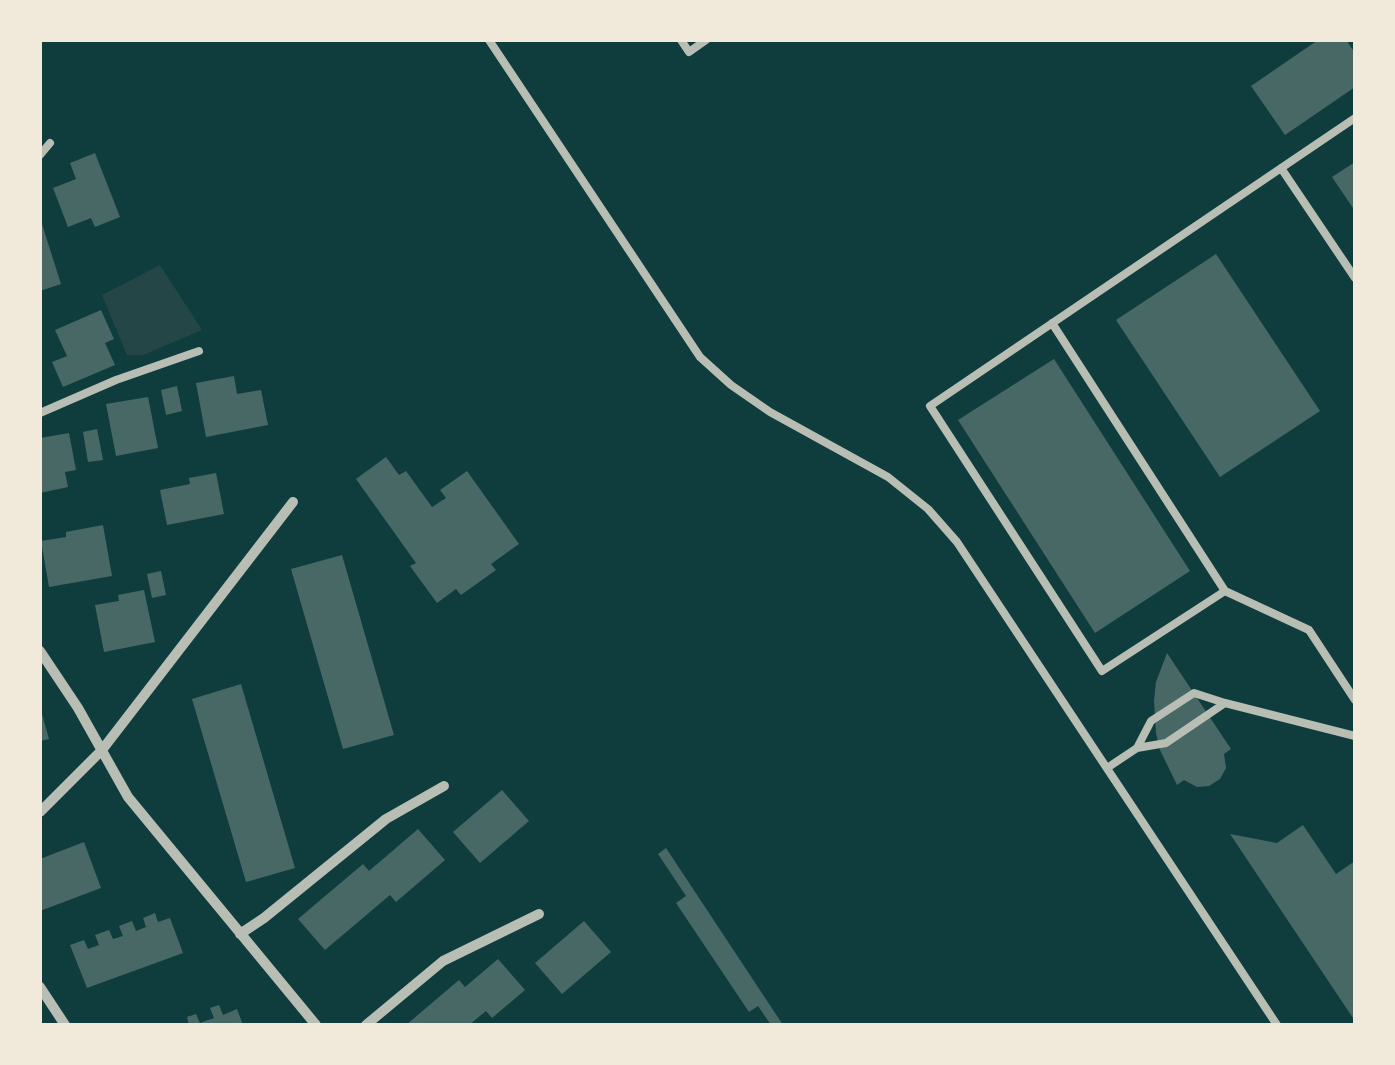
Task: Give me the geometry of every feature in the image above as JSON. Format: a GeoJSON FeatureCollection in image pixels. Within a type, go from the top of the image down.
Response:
{"type":"FeatureCollection","features":[{"type":"Feature","properties":{"kind":"street"},"geometry":{"type":"LineString","coordinates":[[40,812],[102,750],[293,502]]}},
{"type":"Feature","properties":{"kind":"street"},"geometry":{"type":"LineString","coordinates":[[40,651],[78,708],[128,797],[316,1025]]}},
{"type":"Feature","properties":{"kind":"street"},"geometry":{"type":"LineString","coordinates":[[240,934],[386,819],[444,786]]}},
{"type":"Feature","properties":{"kind":"street"},"geometry":{"type":"LineString","coordinates":[[366,1025],[442,961],[539,914]]}},
{"type":"Feature","properties":{"kind":"street"},"geometry":{"type":"LineString","coordinates":[[40,986],[65,1025]]}},
{"type":"Feature","properties":{"kind":"lane"},"geometry":{"type":"LineString","coordinates":[[489,40],[700,357],[770,412],[888,478],[928,509],[958,542],[1278,1025]]}},
{"type":"Feature","properties":{"kind":"lane"},"geometry":{"type":"LineString","coordinates":[[681,40],[688,52],[706,40]]}},
{"type":"Feature","properties":{"kind":"lane"},"geometry":{"type":"LineString","coordinates":[[1225,591],[1102,671],[930,406],[1355,118]]}},
{"type":"Feature","properties":{"kind":"lane"},"geometry":{"type":"LineString","coordinates":[[40,155],[50,143]]}},
{"type":"Feature","properties":{"kind":"lane"},"geometry":{"type":"LineString","coordinates":[[1281,168],[1355,278]]}},
{"type":"Feature","properties":{"kind":"lane"},"geometry":{"type":"LineString","coordinates":[[1052,324],[1225,591],[1309,630],[1355,700]]}},
{"type":"Feature","properties":{"kind":"lane"},"geometry":{"type":"LineString","coordinates":[[40,413],[116,380],[199,351]]}},
{"type":"Feature","properties":{"kind":"lane"},"geometry":{"type":"LineString","coordinates":[[1136,748],[1151,721],[1194,693],[1355,736]]}},
{"type":"Feature","properties":{"kind":"lane"},"geometry":{"type":"LineString","coordinates":[[1107,768],[1136,748],[1166,743],[1226,703]]}},
{"type":"Feature","properties":{"kind":"shaded area"},"geometry":{"type":"Polygon","coordinates":[[[160,265],[202,330],[143,355],[127,355],[102,295],[160,265]]]}},
{"type":"Feature","properties":{"kind":"building"},"geometry":{"type":"Polygon","coordinates":[[[1318,40],[1346,40],[1355,53],[1355,87],[1285,135],[1251,86],[1318,40]]]}},
{"type":"Feature","properties":{"kind":"building"},"geometry":{"type":"Polygon","coordinates":[[[95,153],[120,217],[95,227],[91,218],[68,227],[53,188],[76,179],[70,163],[95,153]]]}},
{"type":"Feature","properties":{"kind":"building"},"geometry":{"type":"Polygon","coordinates":[[[1355,162],[1355,211],[1332,177],[1355,162]]]}},
{"type":"Feature","properties":{"kind":"building"},"geometry":{"type":"Polygon","coordinates":[[[40,222],[61,284],[40,291],[40,222]]]}},
{"type":"Feature","properties":{"kind":"building"},"geometry":{"type":"Polygon","coordinates":[[[1216,254],[1320,411],[1220,477],[1116,320],[1216,254]]]}},
{"type":"Feature","properties":{"kind":"building"},"geometry":{"type":"Polygon","coordinates":[[[101,310],[114,339],[105,343],[115,365],[63,387],[52,362],[67,356],[55,330],[101,310]]]}},
{"type":"Feature","properties":{"kind":"building"},"geometry":{"type":"Polygon","coordinates":[[[1054,359],[1190,571],[1095,633],[958,420],[1054,359]]]}},
{"type":"Feature","properties":{"kind":"building"},"geometry":{"type":"Polygon","coordinates":[[[234,376],[237,394],[261,390],[268,425],[206,437],[196,383],[234,376]]]}},
{"type":"Feature","properties":{"kind":"building"},"geometry":{"type":"Polygon","coordinates":[[[177,386],[182,411],[166,415],[161,390],[177,386]]]}},
{"type":"Feature","properties":{"kind":"building"},"geometry":{"type":"Polygon","coordinates":[[[148,397],[158,448],[116,456],[106,404],[148,397]]]}},
{"type":"Feature","properties":{"kind":"building"},"geometry":{"type":"Polygon","coordinates":[[[97,429],[103,460],[88,462],[83,432],[97,429]]]}},
{"type":"Feature","properties":{"kind":"building"},"geometry":{"type":"Polygon","coordinates":[[[69,433],[76,470],[65,472],[68,487],[40,493],[40,438],[69,433]]]}},
{"type":"Feature","properties":{"kind":"building"},"geometry":{"type":"Polygon","coordinates":[[[386,457],[399,475],[406,471],[432,507],[446,498],[440,490],[467,471],[519,544],[491,564],[496,570],[461,595],[456,589],[437,603],[410,566],[416,563],[356,479],[386,457]]]}},
{"type":"Feature","properties":{"kind":"building"},"geometry":{"type":"Polygon","coordinates":[[[216,473],[224,514],[167,525],[160,490],[190,484],[189,478],[216,473]]]}},
{"type":"Feature","properties":{"kind":"building"},"geometry":{"type":"Polygon","coordinates":[[[103,525],[112,576],[49,587],[41,541],[103,525]]]}},
{"type":"Feature","properties":{"kind":"building"},"geometry":{"type":"Polygon","coordinates":[[[342,555],[394,735],[343,749],[291,569],[342,555]]]}},
{"type":"Feature","properties":{"kind":"building"},"geometry":{"type":"Polygon","coordinates":[[[161,571],[166,595],[152,598],[147,574],[161,571]]]}},
{"type":"Feature","properties":{"kind":"building"},"geometry":{"type":"Polygon","coordinates":[[[144,590],[155,642],[104,652],[95,605],[119,601],[118,595],[144,590]]]}},
{"type":"Feature","properties":{"kind":"building"},"geometry":{"type":"Polygon","coordinates":[[[1167,653],[1231,749],[1224,754],[1226,768],[1220,779],[1209,786],[1197,787],[1184,780],[1177,785],[1160,750],[1154,701],[1156,682],[1167,653]]]}},
{"type":"Feature","properties":{"kind":"building"},"geometry":{"type":"Polygon","coordinates":[[[241,684],[295,868],[246,882],[192,699],[241,684]]]}},
{"type":"Feature","properties":{"kind":"building"},"geometry":{"type":"Polygon","coordinates":[[[40,707],[49,739],[40,741],[40,707]]]}},
{"type":"Feature","properties":{"kind":"building"},"geometry":{"type":"Polygon","coordinates":[[[502,790],[529,821],[480,863],[453,832],[502,790]]]}},
{"type":"Feature","properties":{"kind":"building"},"geometry":{"type":"Polygon","coordinates":[[[1303,825],[1336,874],[1355,861],[1355,1021],[1230,834],[1277,843],[1303,825]]]}},
{"type":"Feature","properties":{"kind":"building"},"geometry":{"type":"Polygon","coordinates":[[[418,829],[445,860],[396,902],[390,895],[325,950],[298,919],[363,864],[369,871],[418,829]]]}},
{"type":"Feature","properties":{"kind":"building"},"geometry":{"type":"Polygon","coordinates":[[[84,842],[101,888],[40,911],[40,859],[84,842]]]}},
{"type":"Feature","properties":{"kind":"building"},"geometry":{"type":"Polygon","coordinates":[[[666,848],[783,1025],[771,1025],[758,1006],[749,1012],[676,903],[686,896],[658,854],[666,848]]]}},
{"type":"Feature","properties":{"kind":"building"},"geometry":{"type":"Polygon","coordinates":[[[155,913],[158,922],[170,918],[183,953],[87,988],[70,945],[84,940],[88,949],[99,945],[95,935],[109,930],[113,939],[123,936],[119,926],[132,921],[136,931],[146,927],[143,918],[155,913]]]}},
{"type":"Feature","properties":{"kind":"building"},"geometry":{"type":"Polygon","coordinates":[[[584,921],[611,952],[562,994],[535,963],[584,921]]]}},
{"type":"Feature","properties":{"kind":"building"},"geometry":{"type":"Polygon","coordinates":[[[498,959],[525,990],[492,1018],[486,1011],[469,1025],[406,1025],[459,980],[465,987],[498,959]]]}},
{"type":"Feature","properties":{"kind":"building"},"geometry":{"type":"Polygon","coordinates":[[[219,1005],[223,1015],[237,1009],[243,1025],[189,1025],[187,1017],[196,1014],[200,1023],[214,1018],[210,1008],[219,1005]]]}}]}
